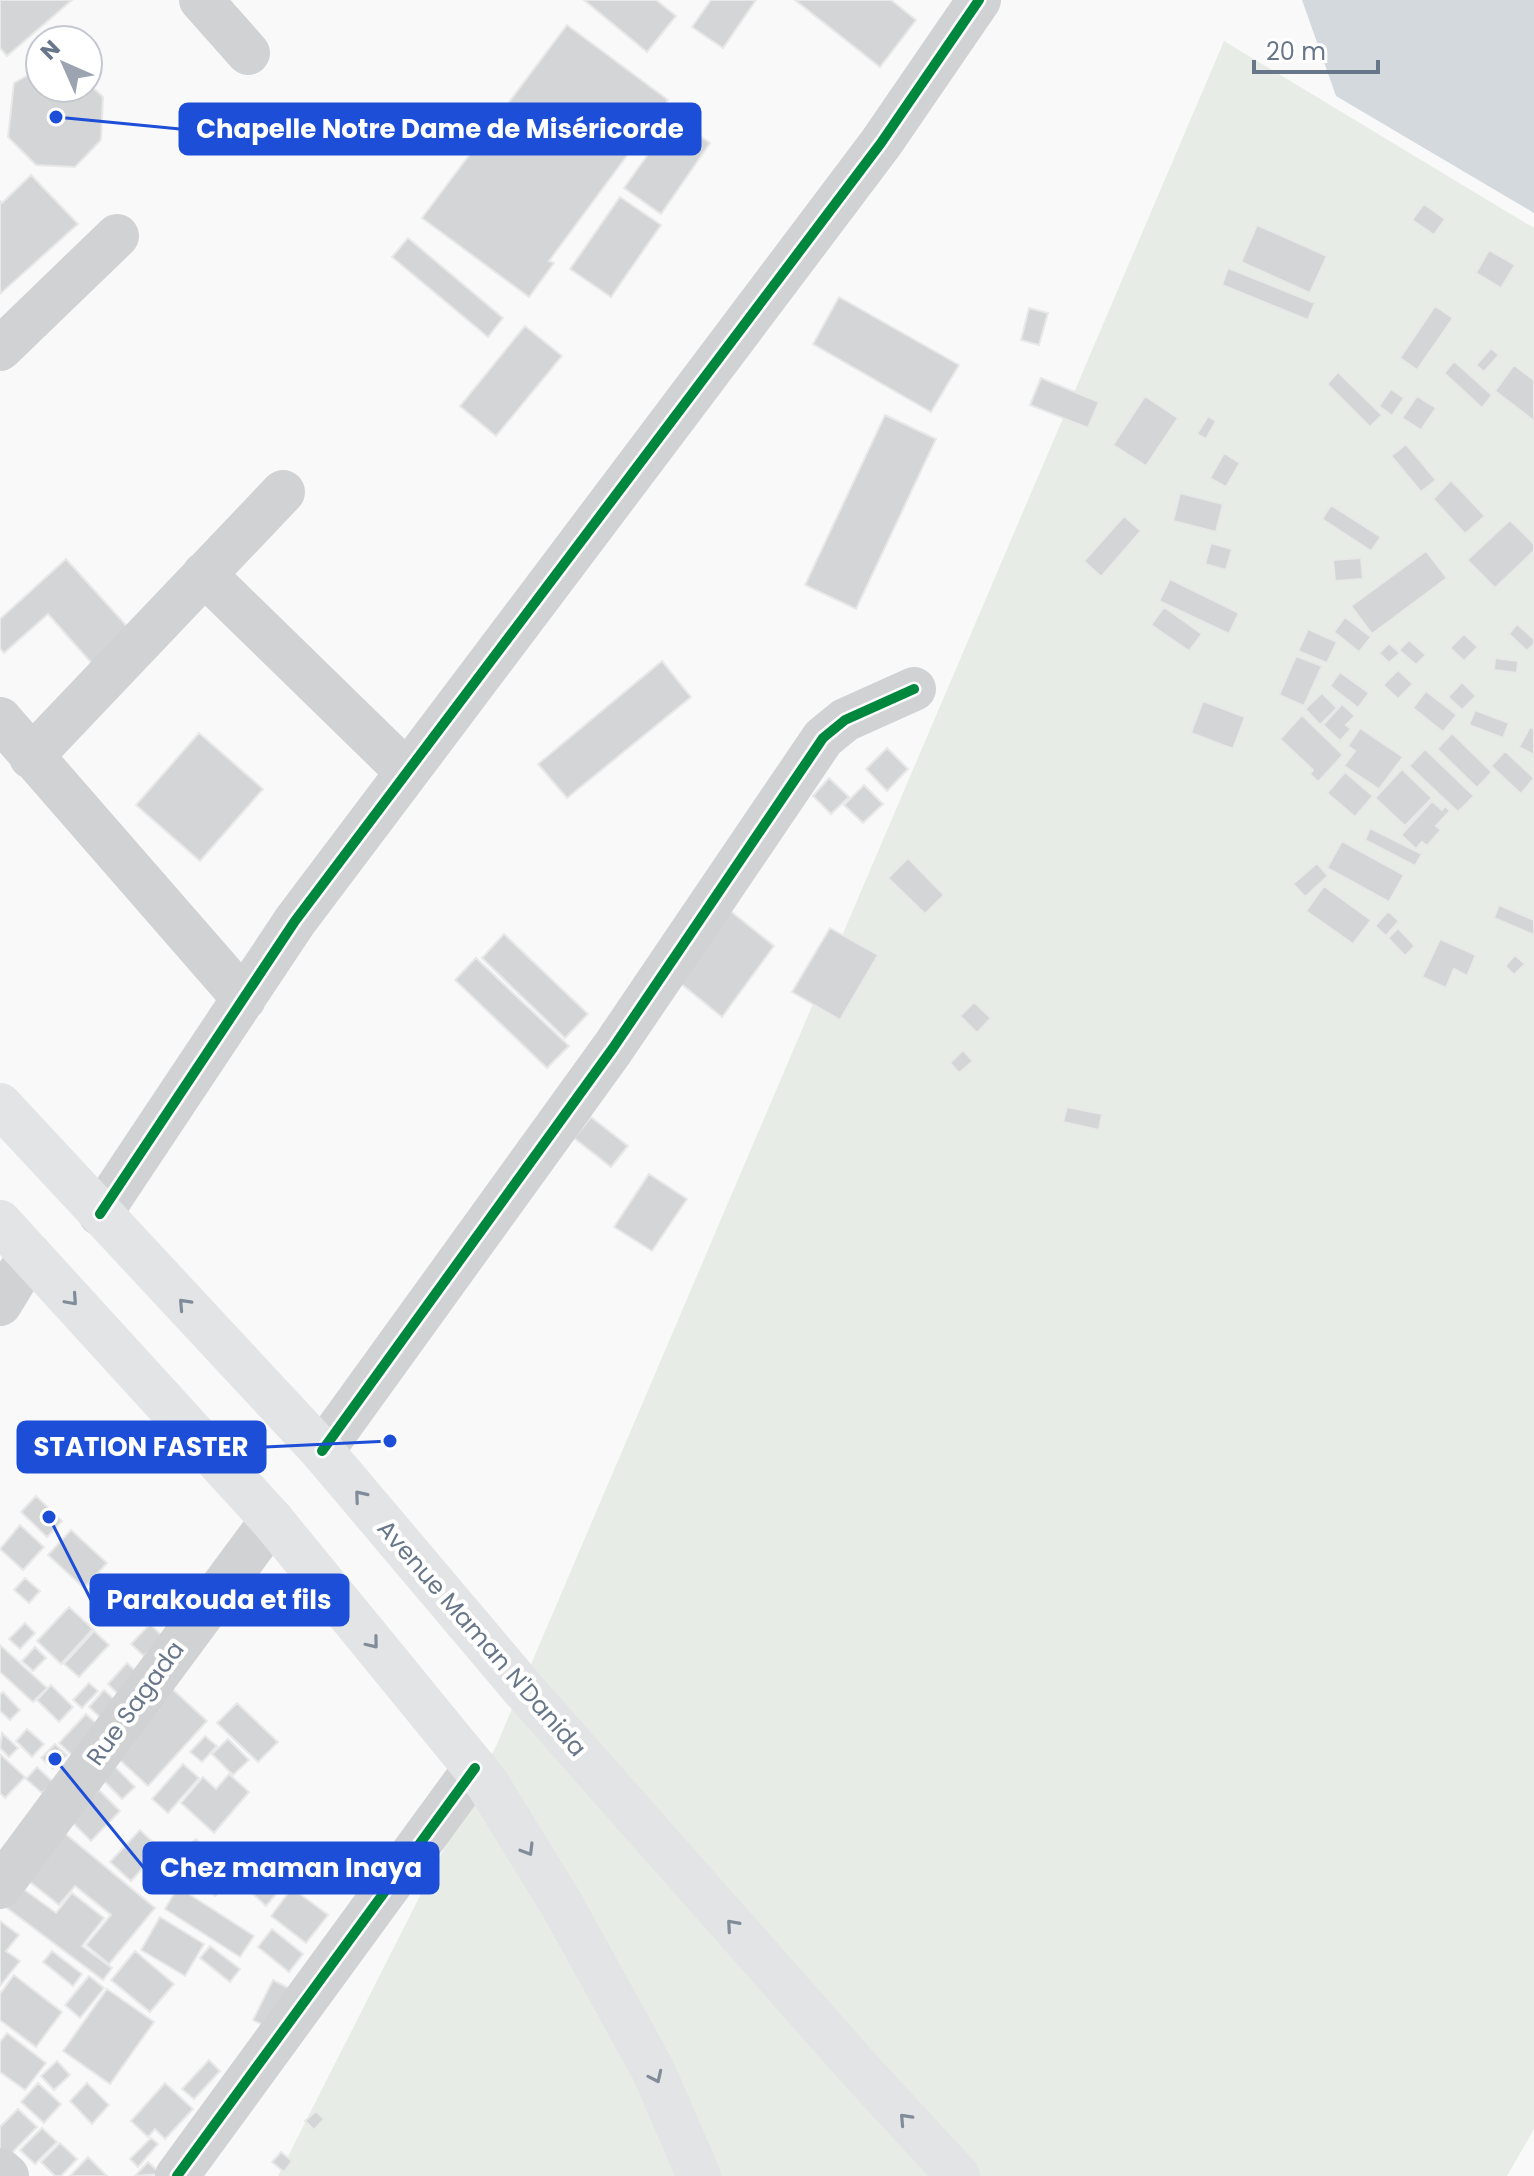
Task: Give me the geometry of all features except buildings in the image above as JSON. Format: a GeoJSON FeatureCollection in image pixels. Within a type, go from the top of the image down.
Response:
{"type":"FeatureCollection","features":[{"type":"Feature","properties":{"kind":"highway","name":"Avenue Maman N'Danida"},"geometry":{"type":"LineString","coordinates":[[0,1105],[322,1451],[524,1690],[958,2176]]}},
{"type":"Feature","properties":{"kind":"highway"},"geometry":{"type":"LineString","coordinates":[[0,1222],[272,1520],[487,1783],[562,1905],[653,2070],[699,2176]]}},
{"type":"Feature","properties":{"kind":"street"},"geometry":{"type":"LineString","coordinates":[[201,0],[248,53]]}},
{"type":"Feature","properties":{"kind":"street"},"geometry":{"type":"LineString","coordinates":[[100,1214],[295,921],[881,143],[979,0]]}},
{"type":"Feature","properties":{"kind":"street"},"geometry":{"type":"LineString","coordinates":[[0,349],[117,236]]}},
{"type":"Feature","properties":{"kind":"street"},"geometry":{"type":"LineString","coordinates":[[31,757],[283,492]]}},
{"type":"Feature","properties":{"kind":"street"},"geometry":{"type":"LineString","coordinates":[[204,574],[407,772]]}},
{"type":"Feature","properties":{"kind":"street"},"geometry":{"type":"LineString","coordinates":[[322,1451],[613,1048],[823,738],[845,720],[914,689]]}},
{"type":"Feature","properties":{"kind":"street"},"geometry":{"type":"LineString","coordinates":[[0,719],[244,999]]}},
{"type":"Feature","properties":{"kind":"street"},"geometry":{"type":"LineString","coordinates":[[0,1304],[30,1255]]}},
{"type":"Feature","properties":{"kind":"street","name":"Rue Sagada"},"geometry":{"type":"LineString","coordinates":[[0,1887],[272,1520]]}},
{"type":"Feature","properties":{"kind":"street"},"geometry":{"type":"LineString","coordinates":[[177,2176],[475,1768]]}},
{"type":"Feature","properties":{"kind":"street"},"geometry":{"type":"LineString","coordinates":[[0,2170],[7,2176]]}},
{"type":"Feature","properties":{"kind":"shaded area"},"geometry":{"type":"Polygon","coordinates":[[[1302,0],[1534,0],[1534,213],[1336,96],[1302,0]]]}},
{"type":"Feature","properties":{"kind":"shaded area"},"geometry":{"type":"Polygon","coordinates":[[[1224,41],[1534,228],[1534,2129],[1507,2176],[278,2176],[497,1744],[1224,41]]]}},
{"type":"Feature","properties":{"kind":"cycle path"},"geometry":{"type":"LineString","coordinates":[[100,1214],[295,921],[881,143],[979,0]]}},
{"type":"Feature","properties":{"kind":"cycle path"},"geometry":{"type":"LineString","coordinates":[[322,1451],[613,1048],[823,738],[845,720],[914,689]]}},
{"type":"Feature","properties":{"kind":"cycle path"},"geometry":{"type":"LineString","coordinates":[[177,2176],[475,1768]]}},
{"type":"Feature","properties":{"kind":"place","name":"Chapelle Notre Dame de Miséricorde"},"geometry":{"type":"Point","coordinates":[56,117]}},
{"type":"Feature","properties":{"kind":"place","name":"STATION FASTER"},"geometry":{"type":"Point","coordinates":[390,1441]}},
{"type":"Feature","properties":{"kind":"place","name":"Parakouda et fils"},"geometry":{"type":"Point","coordinates":[49,1517]}},
{"type":"Feature","properties":{"kind":"place","name":"Chez maman Inaya"},"geometry":{"type":"Point","coordinates":[55,1759]}}]}
